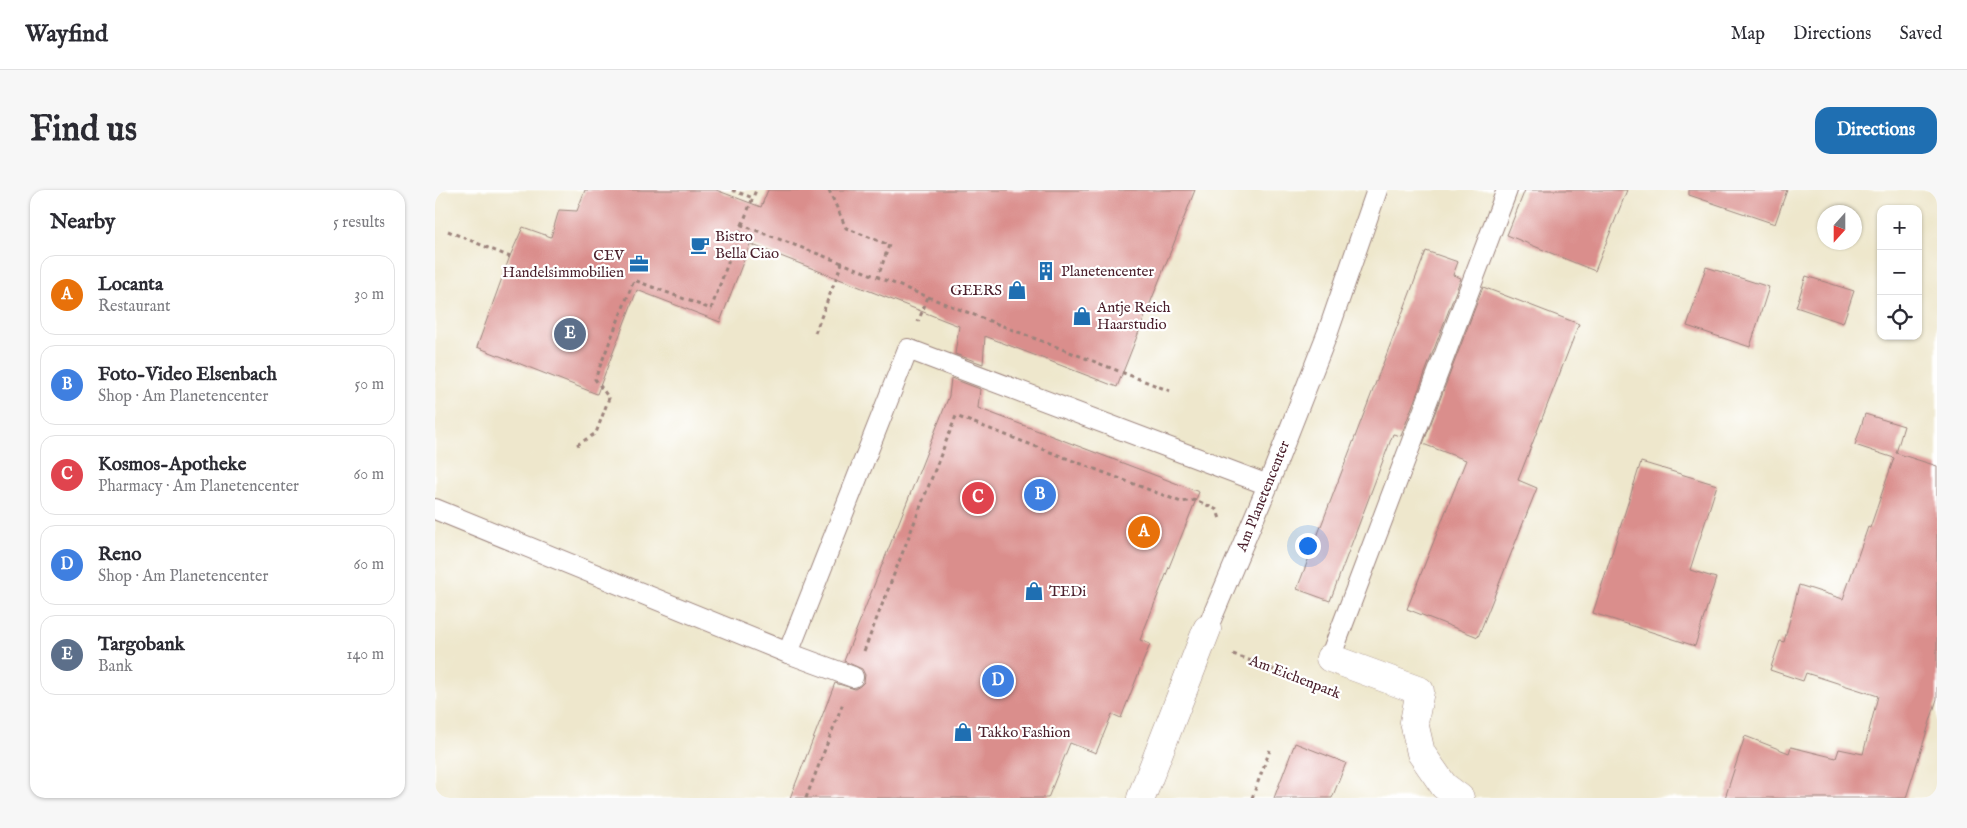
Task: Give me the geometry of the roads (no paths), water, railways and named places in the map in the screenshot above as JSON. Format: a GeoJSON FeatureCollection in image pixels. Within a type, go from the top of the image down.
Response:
{"type":"FeatureCollection","features":[{"type":"Feature","properties":{"kind":"street","name":"Am Planetencenter"},"geometry":{"type":"LineString","coordinates":[[1141,798],[1204,636]]}},
{"type":"Feature","properties":{"kind":"street","name":"Am Eichenpark"},"geometry":{"type":"LineString","coordinates":[[1330,658],[1419,691],[1414,722],[1421,753],[1447,794]]}},
{"type":"Feature","properties":{"kind":"lane","name":"Am Planetencenter"},"geometry":{"type":"LineString","coordinates":[[1204,636],[1268,486],[1328,332],[1377,190]]}},
{"type":"Feature","properties":{"kind":"lane"},"geometry":{"type":"LineString","coordinates":[[1330,658],[1507,190]]}},
{"type":"Feature","properties":{"kind":"lane"},"geometry":{"type":"LineString","coordinates":[[788,653],[908,349],[1268,486]]}},
{"type":"Feature","properties":{"kind":"lane"},"geometry":{"type":"LineString","coordinates":[[435,509],[788,653],[853,677]]}},
{"type":"Feature","properties":{"kind":"place","name":"Bistro Bella Ciao"},"geometry":{"type":"Point","coordinates":[700,245]}},
{"type":"Feature","properties":{"kind":"place","name":"CEV Handelsimmobilien"},"geometry":{"type":"Point","coordinates":[639,264]}},
{"type":"Feature","properties":{"kind":"place","name":"Planetencenter"},"geometry":{"type":"Point","coordinates":[1046,271]}},
{"type":"Feature","properties":{"kind":"place","name":"GEERS"},"geometry":{"type":"Point","coordinates":[1017,290]}},
{"type":"Feature","properties":{"kind":"place","name":"Antje Reich Haarstudio"},"geometry":{"type":"Point","coordinates":[1082,316]}},
{"type":"Feature","properties":{"kind":"place","name":"Targobank"},"geometry":{"type":"Point","coordinates":[570,334]}},
{"type":"Feature","properties":{"kind":"place","name":"Foto-Video Elsenbach"},"geometry":{"type":"Point","coordinates":[1040,495]}},
{"type":"Feature","properties":{"kind":"place","name":"Kosmos-Apotheke"},"geometry":{"type":"Point","coordinates":[978,498]}},
{"type":"Feature","properties":{"kind":"place","name":"Locanta"},"geometry":{"type":"Point","coordinates":[1144,532]}},
{"type":"Feature","properties":{"kind":"place","name":"TEDi"},"geometry":{"type":"Point","coordinates":[1034,591]}},
{"type":"Feature","properties":{"kind":"place","name":"Reno"},"geometry":{"type":"Point","coordinates":[998,681]}},
{"type":"Feature","properties":{"kind":"place","name":"Takko Fashion"},"geometry":{"type":"Point","coordinates":[963,732]}}]}
